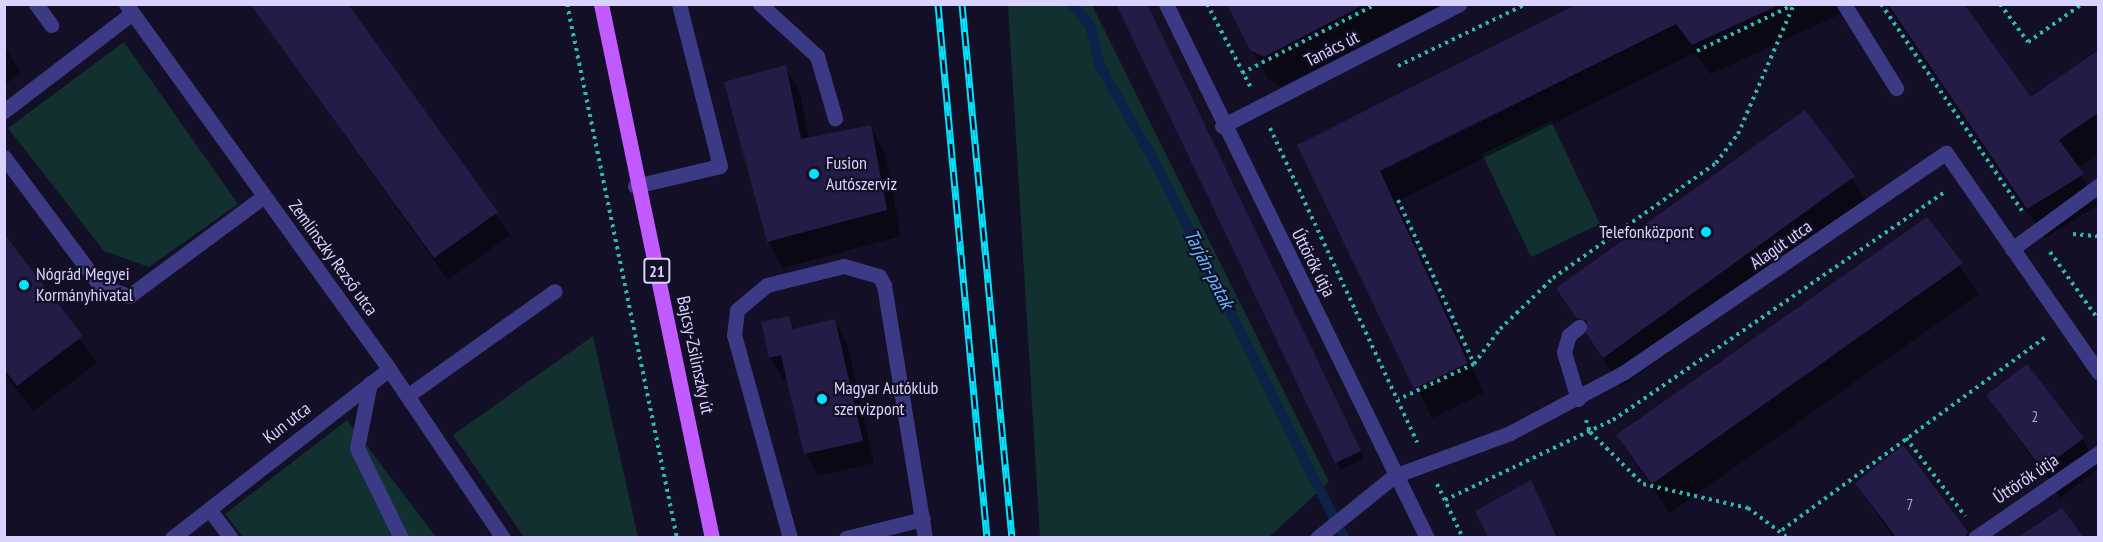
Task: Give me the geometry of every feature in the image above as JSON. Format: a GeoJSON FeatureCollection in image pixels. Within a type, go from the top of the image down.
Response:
{"type":"FeatureCollection","features":[{"type":"Feature","properties":{"kind":"main road","name":"Bajcsy-Zsilinszky út"},"geometry":{"type":"LineString","coordinates":[[601,4],[635,186],[712,537]]}},
{"type":"Feature","properties":{"kind":"street"},"geometry":{"type":"LineString","coordinates":[[36,4],[51,26]]}},
{"type":"Feature","properties":{"kind":"street"},"geometry":{"type":"LineString","coordinates":[[635,186],[720,166],[679,4]]}},
{"type":"Feature","properties":{"kind":"street"},"geometry":{"type":"LineString","coordinates":[[760,4],[817,56],[835,118]]}},
{"type":"Feature","properties":{"kind":"street","name":"Úttörők útja"},"geometry":{"type":"LineString","coordinates":[[1166,4],[1222,126],[1394,477],[1426,537]]}},
{"type":"Feature","properties":{"kind":"street","name":"Tanács út"},"geometry":{"type":"LineString","coordinates":[[1222,126],[1460,4]]}},
{"type":"Feature","properties":{"kind":"street"},"geometry":{"type":"LineString","coordinates":[[1844,4],[1896,88]]}},
{"type":"Feature","properties":{"kind":"street"},"geometry":{"type":"LineString","coordinates":[[4,111],[129,9]]}},
{"type":"Feature","properties":{"kind":"street","name":"Zemlinszky Rezső utca"},"geometry":{"type":"LineString","coordinates":[[129,9],[389,369],[503,537]]}},
{"type":"Feature","properties":{"kind":"street","name":"Alagút utca"},"geometry":{"type":"LineString","coordinates":[[1317,537],[1358,500],[1394,477],[1428,466],[1578,399],[1728,305],[1946,153],[2098,372]]}},
{"type":"Feature","properties":{"kind":"street"},"geometry":{"type":"LineString","coordinates":[[4,157],[100,286],[129,296],[264,196]]}},
{"type":"Feature","properties":{"kind":"street"},"geometry":{"type":"LineString","coordinates":[[2013,249],[2098,186]]}},
{"type":"Feature","properties":{"kind":"street"},"geometry":{"type":"LineString","coordinates":[[790,537],[734,335],[737,310],[767,285],[844,266],[865,269],[884,285],[925,537]]}},
{"type":"Feature","properties":{"kind":"street"},"geometry":{"type":"LineString","coordinates":[[407,396],[555,291]]}},
{"type":"Feature","properties":{"kind":"street"},"geometry":{"type":"LineString","coordinates":[[1578,399],[1564,352],[1579,327]]}},
{"type":"Feature","properties":{"kind":"street","name":"Kun utca"},"geometry":{"type":"LineString","coordinates":[[172,537],[389,369]]}},
{"type":"Feature","properties":{"kind":"street"},"geometry":{"type":"LineString","coordinates":[[370,383],[357,448],[401,537]]}},
{"type":"Feature","properties":{"kind":"street","name":"Úttörők útja"},"geometry":{"type":"LineString","coordinates":[[1973,530],[2098,453]]}},
{"type":"Feature","properties":{"kind":"street"},"geometry":{"type":"LineString","coordinates":[[209,509],[231,537]]}},
{"type":"Feature","properties":{"kind":"street"},"geometry":{"type":"LineString","coordinates":[[846,537],[923,519]]}},
{"type":"Feature","properties":{"kind":"path"},"geometry":{"type":"LineString","coordinates":[[567,4],[677,537]]}},
{"type":"Feature","properties":{"kind":"path"},"geometry":{"type":"LineString","coordinates":[[1207,4],[1261,107],[1463,537]]}},
{"type":"Feature","properties":{"kind":"path"},"geometry":{"type":"LineString","coordinates":[[1242,74],[1377,4]]}},
{"type":"Feature","properties":{"kind":"path"},"geometry":{"type":"LineString","coordinates":[[1881,4],[2025,216]]}},
{"type":"Feature","properties":{"kind":"path"},"geometry":{"type":"LineString","coordinates":[[2000,4],[2028,42],[2082,4]]}},
{"type":"Feature","properties":{"kind":"path"},"geometry":{"type":"LineString","coordinates":[[1399,399],[1474,364],[1500,329],[1553,278],[1716,163],[1738,134],[1794,5]]}},
{"type":"Feature","properties":{"kind":"path"},"geometry":{"type":"LineString","coordinates":[[1697,51],[1794,5]]}},
{"type":"Feature","properties":{"kind":"path"},"geometry":{"type":"LineString","coordinates":[[1445,501],[1590,432],[1987,163]]}},
{"type":"Feature","properties":{"kind":"path"},"geometry":{"type":"LineString","coordinates":[[1398,200],[1474,364]]}},
{"type":"Feature","properties":{"kind":"path"},"geometry":{"type":"LineString","coordinates":[[2036,232],[2098,320]]}},
{"type":"Feature","properties":{"kind":"path"},"geometry":{"type":"LineString","coordinates":[[1782,530],[2057,329]]}},
{"type":"Feature","properties":{"kind":"path"},"geometry":{"type":"LineString","coordinates":[[1578,399],[1590,432],[1643,484],[1748,508],[1782,530],[1788,537]]}},
{"type":"Feature","properties":{"kind":"path"},"geometry":{"type":"LineString","coordinates":[[1906,438],[1973,530]]}},
{"type":"Feature","properties":{"kind":"green space"},"geometry":{"type":"Polygon","coordinates":[[[1008,5],[1092,5],[1329,482],[1269,537],[1040,537],[1008,5]]]}},
{"type":"Feature","properties":{"kind":"green space"},"geometry":{"type":"Polygon","coordinates":[[[124,42],[238,204],[149,267],[104,251],[8,128],[124,42]]]}},
{"type":"Feature","properties":{"kind":"green space"},"geometry":{"type":"Polygon","coordinates":[[[1551,121],[1600,224],[1531,257],[1482,154],[1551,121]]]}},
{"type":"Feature","properties":{"kind":"green space"},"geometry":{"type":"Polygon","coordinates":[[[593,336],[638,537],[524,537],[453,435],[593,336]]]}},
{"type":"Feature","properties":{"kind":"green space"},"geometry":{"type":"Polygon","coordinates":[[[347,420],[436,537],[243,537],[225,514],[347,420]]]}},
{"type":"Feature","properties":{"kind":"building"},"geometry":{"type":"Polygon","coordinates":[[[250,4],[348,4],[498,212],[434,258],[250,4]]]}},
{"type":"Feature","properties":{"kind":"building"},"geometry":{"type":"Polygon","coordinates":[[[1116,4],[1147,4],[1361,451],[1335,463],[1116,4]]]}},
{"type":"Feature","properties":{"kind":"building"},"geometry":{"type":"Polygon","coordinates":[[[1227,4],[1365,4],[1264,57],[1250,50],[1227,4]]]}},
{"type":"Feature","properties":{"kind":"building"},"geometry":{"type":"Polygon","coordinates":[[[1577,4],[1781,4],[1692,45],[1676,24],[1380,171],[1468,363],[1414,389],[1297,145],[1577,4]]]}},
{"type":"Feature","properties":{"kind":"building"},"geometry":{"type":"Polygon","coordinates":[[[1888,4],[1964,4],[2031,97],[2098,50],[2098,113],[2059,140],[2084,174],[2027,209],[1888,4]]]}},
{"type":"Feature","properties":{"kind":"building","name":"Fusion Autószerviz"},"geometry":{"type":"Polygon","coordinates":[[[786,65],[801,139],[871,125],[887,210],[767,242],[724,82],[786,65]]]}},
{"type":"Feature","properties":{"kind":"building","name":"Telefonközpont"},"geometry":{"type":"Polygon","coordinates":[[[1805,110],[1855,176],[1603,358],[1586,333],[1587,321],[1576,318],[1556,288],[1805,110]]]}},
{"type":"Feature","properties":{"kind":"building"},"geometry":{"type":"Polygon","coordinates":[[[1927,217],[1963,263],[1652,484],[1616,435],[1927,217]]]}},
{"type":"Feature","properties":{"kind":"building","name":"Nógrád Megyei Kormányhivatal"},"geometry":{"type":"Polygon","coordinates":[[[4,234],[83,336],[17,386],[4,369],[4,234]]]}},
{"type":"Feature","properties":{"kind":"building","name":"Magyar Autóklub szervizpont"},"geometry":{"type":"Polygon","coordinates":[[[789,316],[793,329],[835,319],[863,441],[804,454],[781,355],[769,358],[761,322],[789,316]]]}},
{"type":"Feature","properties":{"kind":"building"},"geometry":{"type":"Polygon","coordinates":[[[2027,364],[2084,438],[2042,469],[1986,395],[2027,364]]]}},
{"type":"Feature","properties":{"kind":"building"},"geometry":{"type":"Polygon","coordinates":[[[1903,445],[1968,532],[1965,537],[1896,537],[1855,483],[1903,445]]]}},
{"type":"Feature","properties":{"kind":"building"},"geometry":{"type":"Polygon","coordinates":[[[1531,480],[1557,537],[1488,537],[1475,511],[1531,480]]]}},
{"type":"Feature","properties":{"kind":"building"},"geometry":{"type":"Polygon","coordinates":[[[2062,508],[2083,537],[2018,537],[2062,508]]]}},
{"type":"Feature","properties":{"kind":"waterway","name":"Tarján-patak"},"geometry":{"type":"LineString","coordinates":[[1072,4],[1090,25],[1100,66],[1156,164],[1344,538]]}},
{"type":"Feature","properties":{"kind":"railway"},"geometry":{"type":"LineString","coordinates":[[938,4],[987,538]]}},
{"type":"Feature","properties":{"kind":"railway"},"geometry":{"type":"LineString","coordinates":[[962,4],[1012,538]]}},
{"type":"Feature","properties":{"kind":"place","name":"Fusion Autószerviz"},"geometry":{"type":"Point","coordinates":[814,174]}},
{"type":"Feature","properties":{"kind":"place","name":"Telefonközpont"},"geometry":{"type":"Point","coordinates":[1706,232]}},
{"type":"Feature","properties":{"kind":"place","name":"Nógrád Megyei Kormányhivatal"},"geometry":{"type":"Point","coordinates":[24,285]}},
{"type":"Feature","properties":{"kind":"place","name":"Magyar Autóklub szervizpont"},"geometry":{"type":"Point","coordinates":[822,399]}}]}
